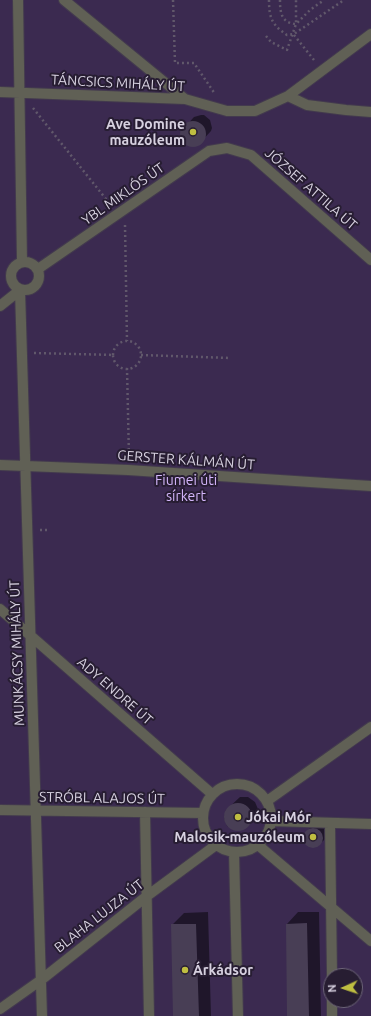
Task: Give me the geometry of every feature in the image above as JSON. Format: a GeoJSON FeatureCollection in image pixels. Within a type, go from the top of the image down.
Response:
{"type":"FeatureCollection","features":[{"type":"Feature","properties":{"kind":"lane"},"geometry":{"type":"LineString","coordinates":[[0,306],[20,290],[30,290],[39,279],[38,270],[31,263],[22,262],[18,0]]}},
{"type":"Feature","properties":{"kind":"lane"},"geometry":{"type":"LineString","coordinates":[[64,0],[185,99]]}},
{"type":"Feature","properties":{"kind":"lane"},"geometry":{"type":"LineString","coordinates":[[371,34],[288,96],[307,105],[371,112]]}},
{"type":"Feature","properties":{"kind":"lane","name":"TÁNCSICS MIHÁLY ÚT"},"geometry":{"type":"LineString","coordinates":[[0,92],[185,99],[227,111],[255,111],[288,96]]}},
{"type":"Feature","properties":{"kind":"lane","name":"YBL MIKLÓS ÚT"},"geometry":{"type":"LineString","coordinates":[[38,270],[209,151],[227,148]]}},
{"type":"Feature","properties":{"kind":"lane","name":"JÓZSEF ATTILA ÚT"},"geometry":{"type":"LineString","coordinates":[[227,148],[250,155],[371,260]]}},
{"type":"Feature","properties":{"kind":"lane","name":"MUNKÁCSY MIHÁLY ÚT"},"geometry":{"type":"LineString","coordinates":[[22,262],[14,266],[10,275],[13,284],[20,290],[42,1016]]}},
{"type":"Feature","properties":{"kind":"lane","name":"GERSTER KÁLMÁN ÚT"},"geometry":{"type":"LineString","coordinates":[[0,464],[128,470],[371,486]]}},
{"type":"Feature","properties":{"kind":"lane","name":"ADY ENDRE ÚT"},"geometry":{"type":"LineString","coordinates":[[0,609],[212,794]]}},
{"type":"Feature","properties":{"kind":"lane"},"geometry":{"type":"LineString","coordinates":[[267,801],[371,727]]}},
{"type":"Feature","properties":{"kind":"lane"},"geometry":{"type":"LineString","coordinates":[[245,784],[261,793],[267,801],[271,821],[269,830],[258,846],[242,852],[234,852],[224,850],[209,839],[202,822],[203,813],[206,803],[212,794],[219,789],[226,785],[245,784]]}},
{"type":"Feature","properties":{"kind":"lane","name":"STRÓBL ALAJOS ÚT"},"geometry":{"type":"LineString","coordinates":[[0,810],[203,813]]}},
{"type":"Feature","properties":{"kind":"lane"},"geometry":{"type":"LineString","coordinates":[[145,812],[149,1016]]}},
{"type":"Feature","properties":{"kind":"lane"},"geometry":{"type":"LineString","coordinates":[[271,821],[371,824]]}},
{"type":"Feature","properties":{"kind":"lane"},"geometry":{"type":"LineString","coordinates":[[330,823],[332,968]]}},
{"type":"Feature","properties":{"kind":"lane","name":"BLAHA LUJZA ÚT"},"geometry":{"type":"LineString","coordinates":[[0,1009],[41,980],[147,896],[216,845]]}},
{"type":"Feature","properties":{"kind":"lane"},"geometry":{"type":"LineString","coordinates":[[258,846],[371,941]]}},
{"type":"Feature","properties":{"kind":"lane"},"geometry":{"type":"LineString","coordinates":[[234,852],[238,1016]]}},
{"type":"Feature","properties":{"kind":"path"},"geometry":{"type":"LineString","coordinates":[[173,0],[175,63],[194,63],[227,111]]}},
{"type":"Feature","properties":{"kind":"path"},"geometry":{"type":"LineString","coordinates":[[269,0],[271,19],[277,29],[287,35],[294,34],[344,0]]}},
{"type":"Feature","properties":{"kind":"path"},"geometry":{"type":"LineString","coordinates":[[280,0],[281,14],[289,24],[296,24],[310,10],[324,0]]}},
{"type":"Feature","properties":{"kind":"path"},"geometry":{"type":"LineString","coordinates":[[266,36],[271,42],[288,50],[296,24],[296,0]]}},
{"type":"Feature","properties":{"kind":"path"},"geometry":{"type":"LineString","coordinates":[[294,34],[322,70]]}},
{"type":"Feature","properties":{"kind":"path"},"geometry":{"type":"LineString","coordinates":[[19,93],[37,113],[125,223],[126,341]]}},
{"type":"Feature","properties":{"kind":"path"},"geometry":{"type":"LineString","coordinates":[[126,341],[134,342],[138,345],[141,355],[136,366],[127,368],[118,365],[114,355],[117,345],[126,341]]}},
{"type":"Feature","properties":{"kind":"path"},"geometry":{"type":"LineString","coordinates":[[22,352],[114,355]]}},
{"type":"Feature","properties":{"kind":"path"},"geometry":{"type":"LineString","coordinates":[[141,355],[230,358]]}},
{"type":"Feature","properties":{"kind":"path"},"geometry":{"type":"LineString","coordinates":[[127,368],[128,470]]}},
{"type":"Feature","properties":{"kind":"green space","name":"Fiumei úti sírkert"},"geometry":{"type":"Polygon","coordinates":[[[0,0],[371,0],[371,1016],[0,1016],[0,0]]]}},
{"type":"Feature","properties":{"kind":"building","name":"Ave Domine mauzóleum"},"geometry":{"type":"Polygon","coordinates":[[[193,121],[202,125],[206,134],[202,143],[193,147],[184,143],[180,134],[184,125],[193,121]]]}},
{"type":"Feature","properties":{"kind":"building","name":"Jókai Mór"},"geometry":{"type":"Polygon","coordinates":[[[238,803],[248,807],[252,817],[248,827],[238,831],[228,827],[224,817],[228,807],[238,803]]]}},
{"type":"Feature","properties":{"kind":"building","name":"Malosik-mauzóleum"},"geometry":{"type":"Polygon","coordinates":[[[313,828],[320,831],[323,838],[320,845],[313,848],[306,845],[303,838],[306,831],[313,828]]]}},
{"type":"Feature","properties":{"kind":"building","name":"Árkádsor"},"geometry":{"type":"Polygon","coordinates":[[[307,923],[309,1016],[287,1016],[286,924],[307,923]]]}},
{"type":"Feature","properties":{"kind":"building","name":"Árkádsor"},"geometry":{"type":"Polygon","coordinates":[[[171,924],[196,924],[199,1016],[173,1016],[171,924]]]}},
{"type":"Feature","properties":{"kind":"place","name":"Ave Domine mauzóleum"},"geometry":{"type":"Point","coordinates":[193,132]}},
{"type":"Feature","properties":{"kind":"place","name":"Jókai Mór"},"geometry":{"type":"Point","coordinates":[238,817]}},
{"type":"Feature","properties":{"kind":"place","name":"Malosik-mauzóleum"},"geometry":{"type":"Point","coordinates":[313,837]}},
{"type":"Feature","properties":{"kind":"place","name":"Árkádsor"},"geometry":{"type":"Point","coordinates":[185,970]}}]}
